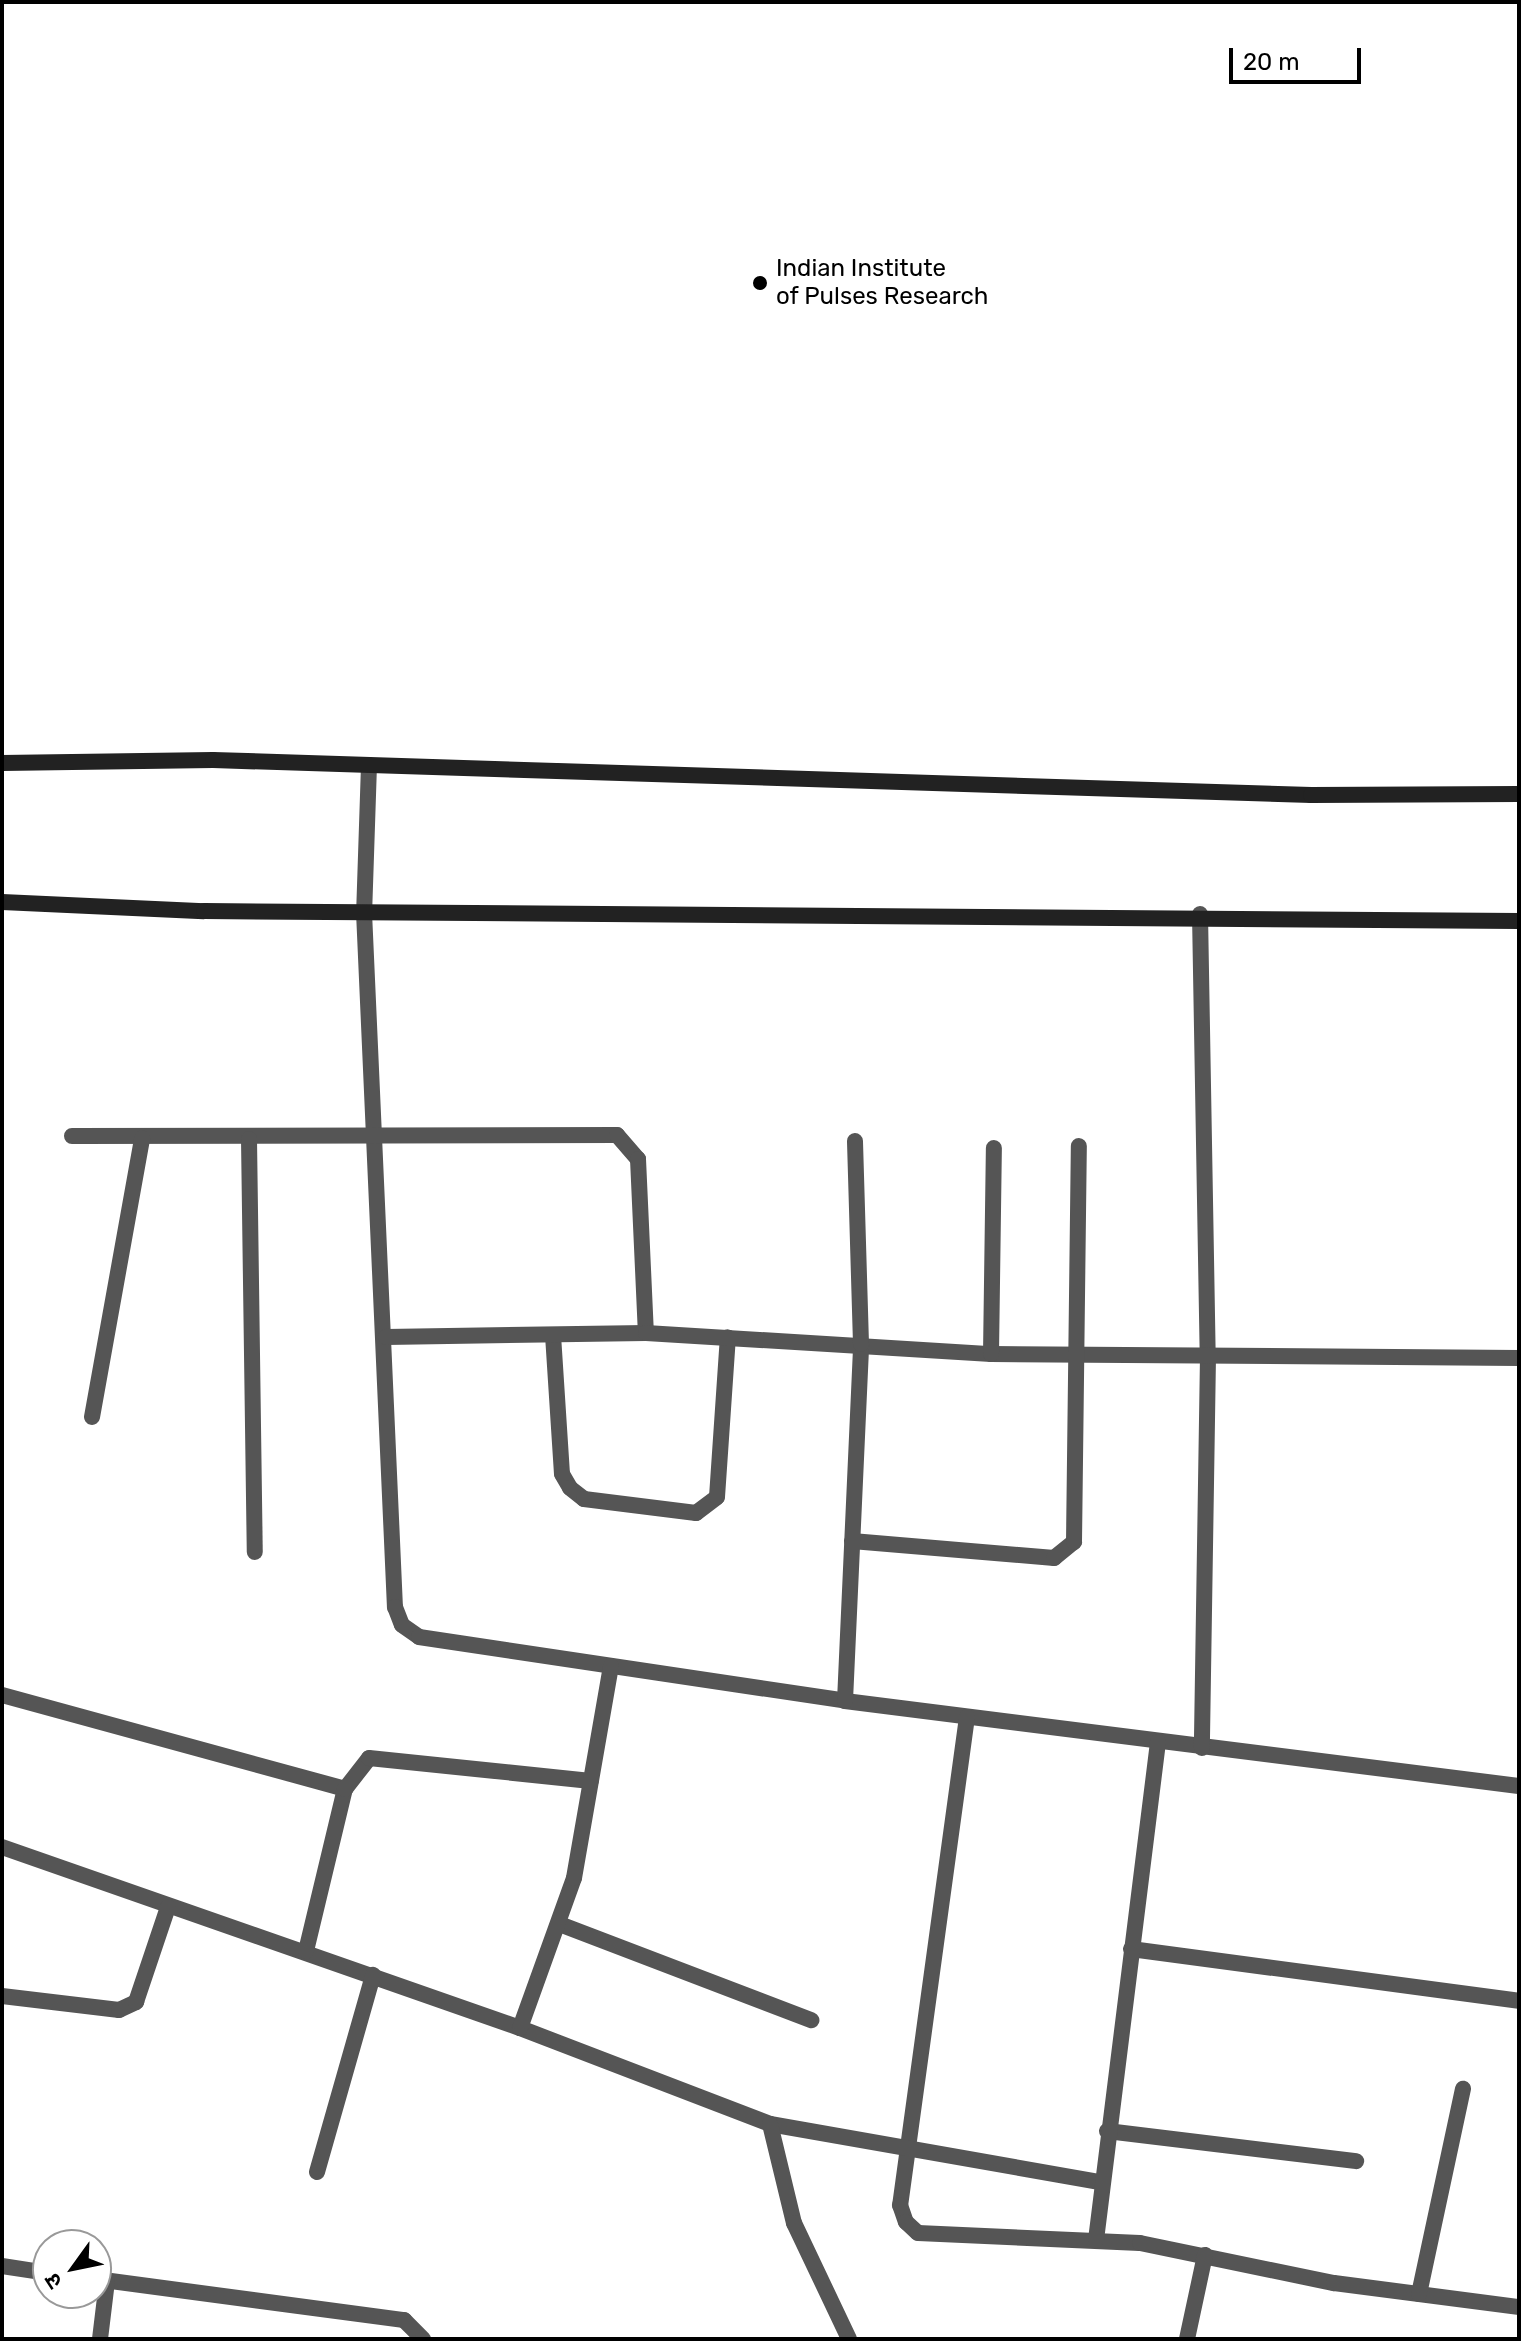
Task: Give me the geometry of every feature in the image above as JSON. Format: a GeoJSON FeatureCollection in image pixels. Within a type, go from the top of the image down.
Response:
{"type":"FeatureCollection","features":[{"type":"Feature","properties":{"kind":"street"},"geometry":{"type":"LineString","coordinates":[[2,763],[369,765],[1311,795],[1519,794]]}},
{"type":"Feature","properties":{"kind":"street"},"geometry":{"type":"LineString","coordinates":[[369,765],[364,912],[386,1337],[395,1607],[402,1625],[419,1637],[845,1701],[1519,1786]]}},
{"type":"Feature","properties":{"kind":"street"},"geometry":{"type":"LineString","coordinates":[[2,902],[364,912],[1200,914],[1519,921]]}},
{"type":"Feature","properties":{"kind":"street"},"geometry":{"type":"LineString","coordinates":[[1200,914],[1208,1356],[1202,1748]]}},
{"type":"Feature","properties":{"kind":"street"},"geometry":{"type":"LineString","coordinates":[[72,1136],[374,1140],[617,1135],[632,1144],[646,1333]]}},
{"type":"Feature","properties":{"kind":"street"},"geometry":{"type":"LineString","coordinates":[[92,1417],[142,1138]]}},
{"type":"Feature","properties":{"kind":"street"},"geometry":{"type":"LineString","coordinates":[[249,1139],[255,1552]]}},
{"type":"Feature","properties":{"kind":"street"},"geometry":{"type":"LineString","coordinates":[[845,1701],[861,1344],[855,1141]]}},
{"type":"Feature","properties":{"kind":"street"},"geometry":{"type":"LineString","coordinates":[[852,1541],[1054,1558],[1065,1553],[1074,1542],[1079,1354],[1079,1146]]}},
{"type":"Feature","properties":{"kind":"street"},"geometry":{"type":"LineString","coordinates":[[991,1354],[994,1148]]}},
{"type":"Feature","properties":{"kind":"street"},"geometry":{"type":"LineString","coordinates":[[386,1337],[646,1333],[991,1354],[1519,1358]]}},
{"type":"Feature","properties":{"kind":"street"},"geometry":{"type":"LineString","coordinates":[[553,1335],[562,1474],[570,1488],[584,1499],[696,1513],[717,1497],[728,1337]]}},
{"type":"Feature","properties":{"kind":"street"},"geometry":{"type":"LineString","coordinates":[[520,2028],[562,1925],[611,1666]]}},
{"type":"Feature","properties":{"kind":"street"},"geometry":{"type":"LineString","coordinates":[[2,1695],[345,1789]]}},
{"type":"Feature","properties":{"kind":"street"},"geometry":{"type":"LineString","coordinates":[[967,1717],[900,2205],[918,2233],[1096,2240],[1205,2255],[1419,2294],[1519,2307]]}},
{"type":"Feature","properties":{"kind":"street"},"geometry":{"type":"LineString","coordinates":[[1096,2240],[1100,2182],[1158,1742]]}},
{"type":"Feature","properties":{"kind":"street"},"geometry":{"type":"LineString","coordinates":[[306,1951],[345,1789],[356,1767],[386,1756],[591,1781]]}},
{"type":"Feature","properties":{"kind":"street"},"geometry":{"type":"LineString","coordinates":[[2,1847],[520,2028],[770,2124],[1100,2182]]}},
{"type":"Feature","properties":{"kind":"street"},"geometry":{"type":"LineString","coordinates":[[2,1996],[119,2010],[136,2002],[168,1907]]}},
{"type":"Feature","properties":{"kind":"street"},"geometry":{"type":"LineString","coordinates":[[562,1925],[811,2020]]}},
{"type":"Feature","properties":{"kind":"street"},"geometry":{"type":"LineString","coordinates":[[1131,1949],[1519,2001]]}},
{"type":"Feature","properties":{"kind":"street"},"geometry":{"type":"LineString","coordinates":[[317,2172],[373,1975]]}},
{"type":"Feature","properties":{"kind":"street"},"geometry":{"type":"LineString","coordinates":[[1419,2294],[1463,2089]]}},
{"type":"Feature","properties":{"kind":"street"},"geometry":{"type":"LineString","coordinates":[[770,2124],[794,2223],[849,2339]]}},
{"type":"Feature","properties":{"kind":"street"},"geometry":{"type":"LineString","coordinates":[[1107,2131],[1356,2161]]}},
{"type":"Feature","properties":{"kind":"street"},"geometry":{"type":"LineString","coordinates":[[1187,2339],[1205,2255]]}},
{"type":"Feature","properties":{"kind":"street"},"geometry":{"type":"LineString","coordinates":[[2,2266],[32,2271]]}},
{"type":"Feature","properties":{"kind":"street"},"geometry":{"type":"LineString","coordinates":[[112,2281],[404,2320],[423,2339]]}},
{"type":"Feature","properties":{"kind":"street"},"geometry":{"type":"LineString","coordinates":[[100,2339],[101,2309]]}},
{"type":"Feature","properties":{"kind":"place","name":"Indian Institute of Pulses Research"},"geometry":{"type":"Point","coordinates":[760,283]}}]}
